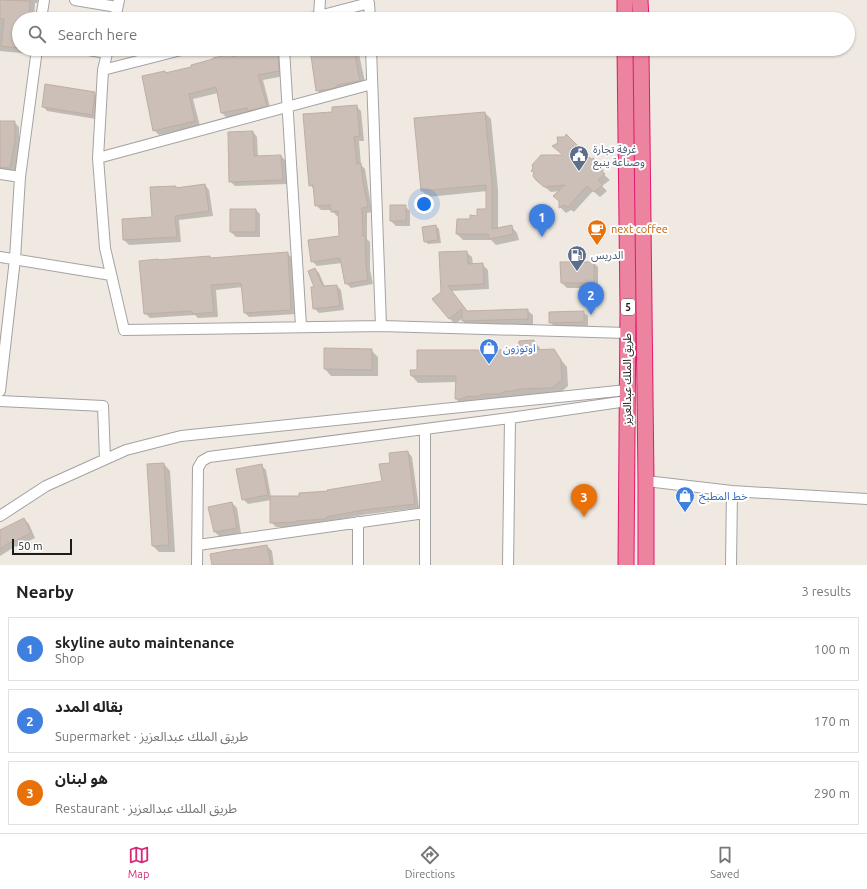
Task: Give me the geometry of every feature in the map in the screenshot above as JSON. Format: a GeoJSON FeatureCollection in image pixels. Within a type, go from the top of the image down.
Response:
{"type":"FeatureCollection","features":[{"type":"Feature","properties":{"kind":"highway"},"geometry":{"type":"LineString","coordinates":[[625,0],[625,12]]}},
{"type":"Feature","properties":{"kind":"highway"},"geometry":{"type":"LineString","coordinates":[[640,0],[640,12]]}},
{"type":"Feature","properties":{"kind":"highway","name":"طريق الملك عبدالعزيز"},"geometry":{"type":"LineString","coordinates":[[625,56],[628,309],[626,565]]}},
{"type":"Feature","properties":{"kind":"highway","name":"طريق الملك عبدالعزيز"},"geometry":{"type":"LineString","coordinates":[[641,56],[646,565]]}},
{"type":"Feature","properties":{"kind":"street"},"geometry":{"type":"LineString","coordinates":[[42,12],[44,0]]}},
{"type":"Feature","properties":{"kind":"street"},"geometry":{"type":"LineString","coordinates":[[75,0],[118,4]]}},
{"type":"Feature","properties":{"kind":"street"},"geometry":{"type":"LineString","coordinates":[[319,12],[320,0]]}},
{"type":"Feature","properties":{"kind":"street"},"geometry":{"type":"LineString","coordinates":[[334,12],[369,3],[370,12]]}},
{"type":"Feature","properties":{"kind":"street"},"geometry":{"type":"LineString","coordinates":[[0,391],[16,260],[20,177],[36,56]]}},
{"type":"Feature","properties":{"kind":"street"},"geometry":{"type":"LineString","coordinates":[[106,56],[103,70],[98,158],[105,248],[124,330],[301,326],[381,326],[627,333]]}},
{"type":"Feature","properties":{"kind":"street"},"geometry":{"type":"LineString","coordinates":[[103,70],[158,56]]}},
{"type":"Feature","properties":{"kind":"street"},"geometry":{"type":"LineString","coordinates":[[284,56],[301,326]]}},
{"type":"Feature","properties":{"kind":"street"},"geometry":{"type":"LineString","coordinates":[[371,56],[381,326]]}},
{"type":"Feature","properties":{"kind":"street"},"geometry":{"type":"LineString","coordinates":[[98,158],[372,84]]}},
{"type":"Feature","properties":{"kind":"street"},"geometry":{"type":"LineString","coordinates":[[0,174],[20,177]]}},
{"type":"Feature","properties":{"kind":"street"},"geometry":{"type":"LineString","coordinates":[[0,257],[111,275]]}},
{"type":"Feature","properties":{"kind":"street"},"geometry":{"type":"LineString","coordinates":[[198,565],[198,468],[202,461],[209,457],[510,418],[627,395]]}},
{"type":"Feature","properties":{"kind":"street"},"geometry":{"type":"LineString","coordinates":[[0,516],[46,486],[105,459],[126,450],[182,436],[627,395]]}},
{"type":"Feature","properties":{"kind":"street"},"geometry":{"type":"LineString","coordinates":[[0,401],[103,406],[105,459]]}},
{"type":"Feature","properties":{"kind":"street"},"geometry":{"type":"LineString","coordinates":[[508,565],[510,418]]}},
{"type":"Feature","properties":{"kind":"street"},"geometry":{"type":"LineString","coordinates":[[425,429],[425,565]]}},
{"type":"Feature","properties":{"kind":"street"},"geometry":{"type":"LineString","coordinates":[[646,481],[732,491],[867,499]]}},
{"type":"Feature","properties":{"kind":"street"},"geometry":{"type":"LineString","coordinates":[[732,491],[732,565]]}},
{"type":"Feature","properties":{"kind":"street"},"geometry":{"type":"LineString","coordinates":[[198,545],[425,513]]}},
{"type":"Feature","properties":{"kind":"street"},"geometry":{"type":"LineString","coordinates":[[358,522],[358,565]]}},
{"type":"Feature","properties":{"kind":"building"},"geometry":{"type":"Polygon","coordinates":[[[0,0],[30,1],[29,12],[12,12],[12,47],[1,46],[4,19],[0,19],[0,0]]]}},
{"type":"Feature","properties":{"kind":"building"},"geometry":{"type":"Polygon","coordinates":[[[222,56],[278,56],[279,71],[258,75],[267,106],[248,111],[247,108],[221,113],[216,87],[189,94],[195,121],[153,131],[142,76],[165,71],[165,73],[191,67],[191,65],[213,58],[222,56]]]}},
{"type":"Feature","properties":{"kind":"building"},"geometry":{"type":"Polygon","coordinates":[[[311,56],[355,56],[360,81],[316,91],[311,56]]]}},
{"type":"Feature","properties":{"kind":"building"},"geometry":{"type":"Polygon","coordinates":[[[45,84],[95,92],[92,115],[42,107],[45,84]]]}},
{"type":"Feature","properties":{"kind":"building"},"geometry":{"type":"Polygon","coordinates":[[[357,105],[360,136],[354,137],[357,164],[361,163],[368,207],[362,208],[363,236],[365,236],[368,280],[345,284],[340,258],[311,262],[308,240],[339,236],[338,211],[331,212],[330,205],[315,206],[313,185],[309,186],[303,114],[332,112],[332,107],[357,105]]]}},
{"type":"Feature","properties":{"kind":"building"},"geometry":{"type":"Polygon","coordinates":[[[485,112],[492,183],[492,229],[512,225],[513,234],[489,239],[488,234],[456,234],[457,219],[470,219],[470,215],[477,216],[477,209],[486,209],[486,185],[421,191],[414,118],[485,112]]]}},
{"type":"Feature","properties":{"kind":"building"},"geometry":{"type":"Polygon","coordinates":[[[0,121],[15,121],[15,141],[10,168],[0,167],[0,121]]]}},
{"type":"Feature","properties":{"kind":"building"},"geometry":{"type":"Polygon","coordinates":[[[253,131],[254,156],[281,155],[283,180],[229,182],[228,132],[253,131]]]}},
{"type":"Feature","properties":{"kind":"building"},"geometry":{"type":"Polygon","coordinates":[[[566,134],[591,159],[593,158],[600,164],[597,166],[605,174],[598,180],[603,185],[594,192],[587,186],[568,207],[565,205],[559,208],[559,201],[553,196],[565,185],[544,187],[536,180],[533,176],[534,172],[531,171],[533,168],[532,165],[541,155],[563,155],[552,146],[558,143],[557,137],[565,137],[566,134]]]}},
{"type":"Feature","properties":{"kind":"building"},"geometry":{"type":"Polygon","coordinates":[[[205,184],[209,211],[175,216],[177,237],[123,240],[122,219],[152,217],[150,187],[176,186],[176,188],[205,184]]]}},
{"type":"Feature","properties":{"kind":"building"},"geometry":{"type":"Polygon","coordinates":[[[390,205],[406,205],[406,221],[390,221],[390,205]]]}},
{"type":"Feature","properties":{"kind":"building"},"geometry":{"type":"Polygon","coordinates":[[[230,209],[256,209],[256,232],[230,232],[230,209]]]}},
{"type":"Feature","properties":{"kind":"building"},"geometry":{"type":"Polygon","coordinates":[[[436,225],[438,240],[424,242],[422,227],[436,225]]]}},
{"type":"Feature","properties":{"kind":"building"},"geometry":{"type":"Polygon","coordinates":[[[467,251],[468,264],[483,263],[484,284],[448,286],[467,311],[528,309],[528,319],[462,321],[462,309],[449,319],[432,299],[441,292],[439,252],[467,251]]]}},
{"type":"Feature","properties":{"kind":"building"},"geometry":{"type":"Polygon","coordinates":[[[288,252],[291,310],[244,313],[241,283],[211,285],[214,312],[193,314],[192,311],[144,314],[139,261],[210,256],[210,258],[288,252]]]}},
{"type":"Feature","properties":{"kind":"building","name":"الدريس"},"geometry":{"type":"Polygon","coordinates":[[[560,262],[594,262],[594,283],[561,283],[560,262]]]}},
{"type":"Feature","properties":{"kind":"building"},"geometry":{"type":"Polygon","coordinates":[[[315,268],[323,286],[337,285],[340,306],[313,309],[311,287],[314,287],[308,271],[315,268]]]}},
{"type":"Feature","properties":{"kind":"building"},"geometry":{"type":"Polygon","coordinates":[[[584,311],[584,322],[549,323],[549,312],[584,311]]]}},
{"type":"Feature","properties":{"kind":"building","name":"اوتوزون"},"geometry":{"type":"Polygon","coordinates":[[[534,340],[534,350],[554,349],[561,360],[562,380],[552,388],[520,389],[506,391],[499,394],[483,394],[476,397],[468,396],[461,399],[455,399],[456,376],[411,376],[410,370],[417,370],[417,350],[518,350],[519,341],[534,340]]]}},
{"type":"Feature","properties":{"kind":"building"},"geometry":{"type":"Polygon","coordinates":[[[324,348],[372,349],[372,370],[324,369],[324,348]]]}},
{"type":"Feature","properties":{"kind":"building"},"geometry":{"type":"Polygon","coordinates":[[[408,451],[415,504],[363,510],[326,517],[326,519],[270,523],[270,496],[299,496],[299,493],[328,491],[327,490],[382,481],[379,464],[390,463],[389,453],[408,451]]]}},
{"type":"Feature","properties":{"kind":"building"},"geometry":{"type":"Polygon","coordinates":[[[164,463],[169,545],[152,546],[147,464],[164,463]]]}},
{"type":"Feature","properties":{"kind":"building"},"geometry":{"type":"Polygon","coordinates":[[[262,464],[268,495],[242,500],[236,469],[262,464]]]}},
{"type":"Feature","properties":{"kind":"building"},"geometry":{"type":"Polygon","coordinates":[[[232,502],[237,528],[214,532],[208,507],[232,502]]]}},
{"type":"Feature","properties":{"kind":"building"},"geometry":{"type":"Polygon","coordinates":[[[24,518],[31,533],[11,543],[10,542],[0,549],[0,530],[24,518]]]}},
{"type":"Feature","properties":{"kind":"building"},"geometry":{"type":"Polygon","coordinates":[[[267,545],[271,565],[212,565],[210,554],[267,545]]]}},
{"type":"Feature","properties":{"kind":"place","name":"غرفة تجارة وصناعة ينبع"},"geometry":{"type":"Point","coordinates":[579,172]}},
{"type":"Feature","properties":{"kind":"place","name":"skyline auto maintenance"},"geometry":{"type":"Point","coordinates":[542,237]}},
{"type":"Feature","properties":{"kind":"place","name":"next coffee"},"geometry":{"type":"Point","coordinates":[597,246]}},
{"type":"Feature","properties":{"kind":"place","name":"الدريس"},"geometry":{"type":"Point","coordinates":[577,272]}},
{"type":"Feature","properties":{"kind":"place","name":"بقاله المدد"},"geometry":{"type":"Point","coordinates":[591,315]}},
{"type":"Feature","properties":{"kind":"place","name":"اوتوزون"},"geometry":{"type":"Point","coordinates":[489,365]}},
{"type":"Feature","properties":{"kind":"place","name":"خط المطبخ"},"geometry":{"type":"Point","coordinates":[685,513]}},
{"type":"Feature","properties":{"kind":"place","name":"هو لبنان"},"geometry":{"type":"Point","coordinates":[584,517]}}]}
